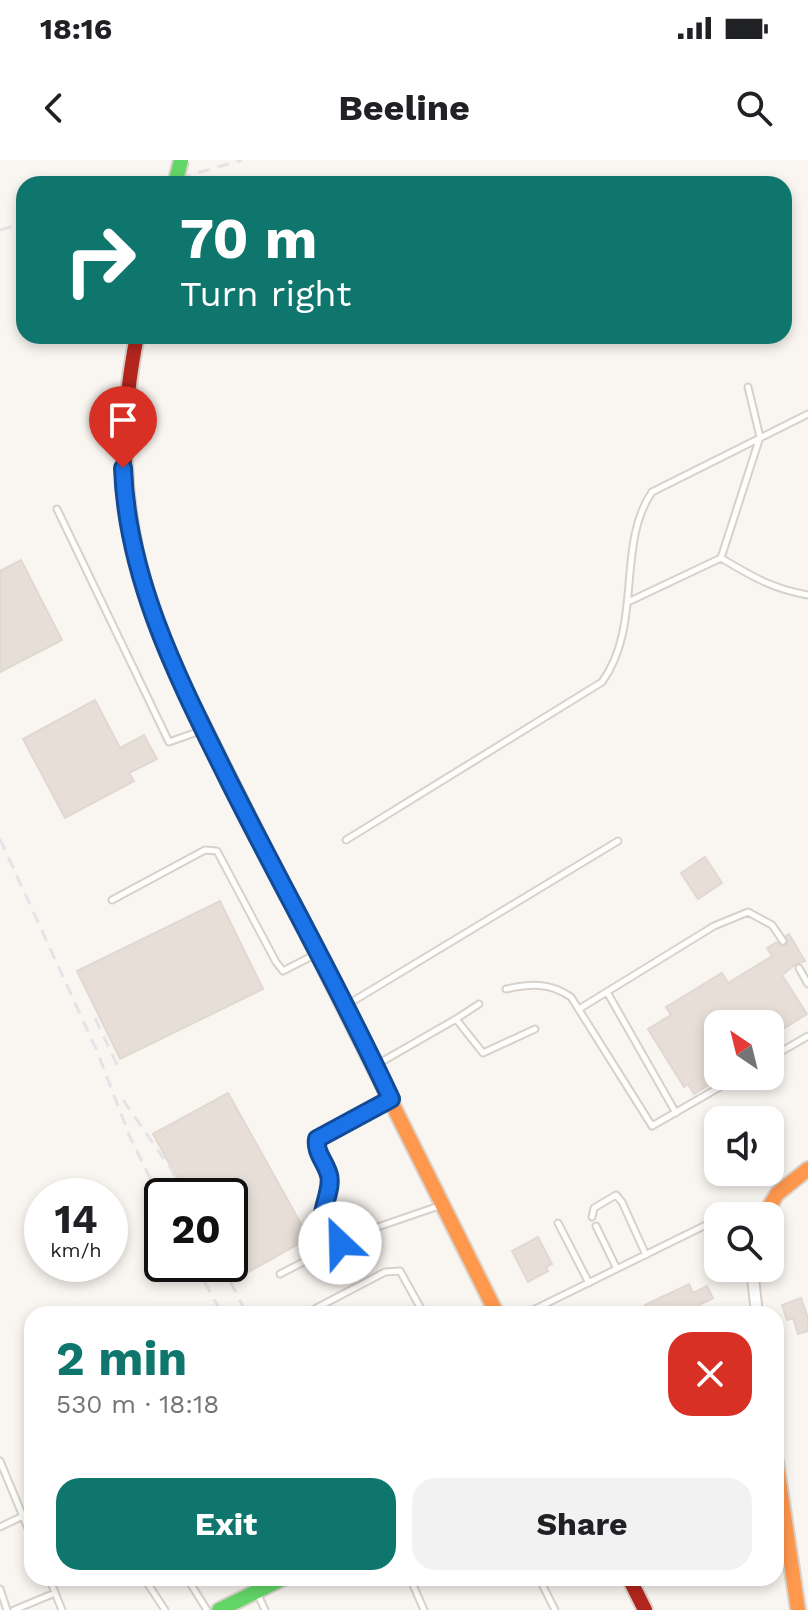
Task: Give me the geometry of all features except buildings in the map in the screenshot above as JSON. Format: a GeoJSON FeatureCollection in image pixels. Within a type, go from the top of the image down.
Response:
{"type":"FeatureCollection","features":[{"type":"Feature","properties":{"kind":"main road"},"geometry":{"type":"LineString","coordinates":[[135,344],[125,395],[124,493],[134,551],[167,652],[493,1306]]}},
{"type":"Feature","properties":{"kind":"main road"},"geometry":{"type":"LineString","coordinates":[[772,1202],[777,1194],[808,1169]]}},
{"type":"Feature","properties":{"kind":"main road"},"geometry":{"type":"LineString","coordinates":[[784,1539],[798,1610]]}},
{"type":"Feature","properties":{"kind":"main road"},"geometry":{"type":"LineString","coordinates":[[219,1610],[268,1586]]}},
{"type":"Feature","properties":{"kind":"main road"},"geometry":{"type":"LineString","coordinates":[[633,1586],[645,1610]]}},
{"type":"Feature","properties":{"kind":"street"},"geometry":{"type":"LineString","coordinates":[[754,1282],[756,1306]]}},
{"type":"Feature","properties":{"kind":"lane"},"geometry":{"type":"LineString","coordinates":[[627,602],[721,558],[760,437],[748,387]]}},
{"type":"Feature","properties":{"kind":"lane"},"geometry":{"type":"LineString","coordinates":[[346,840],[602,682],[615,665],[624,632],[639,510],[652,492],[808,414]]}},
{"type":"Feature","properties":{"kind":"lane"},"geometry":{"type":"LineString","coordinates":[[57,509],[169,742],[204,730]]}},
{"type":"Feature","properties":{"kind":"lane"},"geometry":{"type":"LineString","coordinates":[[721,558],[783,591],[808,595]]}},
{"type":"Feature","properties":{"kind":"lane"},"geometry":{"type":"LineString","coordinates":[[344,1007],[618,841]]}},
{"type":"Feature","properties":{"kind":"lane"},"geometry":{"type":"LineString","coordinates":[[112,900],[205,850],[217,851],[283,971],[317,953]]}},
{"type":"Feature","properties":{"kind":"lane"},"geometry":{"type":"LineString","coordinates":[[579,1009],[714,926],[748,912],[772,925],[783,941]]}},
{"type":"Feature","properties":{"kind":"lane"},"geometry":{"type":"LineString","coordinates":[[799,968],[808,984]]}},
{"type":"Feature","properties":{"kind":"lane"},"geometry":{"type":"LineString","coordinates":[[506,989],[536,983],[561,990],[571,997],[652,1126],[715,1090]]}},
{"type":"Feature","properties":{"kind":"lane"},"geometry":{"type":"LineString","coordinates":[[607,992],[676,1113]]}},
{"type":"Feature","properties":{"kind":"lane"},"geometry":{"type":"LineString","coordinates":[[375,1066],[479,1004]]}},
{"type":"Feature","properties":{"kind":"lane"},"geometry":{"type":"LineString","coordinates":[[456,1019],[483,1053],[535,1029]]}},
{"type":"Feature","properties":{"kind":"lane"},"geometry":{"type":"LineString","coordinates":[[784,1050],[808,1036]]}},
{"type":"Feature","properties":{"kind":"lane"},"geometry":{"type":"LineString","coordinates":[[340,1243],[323,1213],[330,1183],[329,1173],[316,1149],[317,1139],[391,1099]]}},
{"type":"Feature","properties":{"kind":"lane"},"geometry":{"type":"LineString","coordinates":[[592,1217],[594,1208],[616,1195],[646,1255]]}},
{"type":"Feature","properties":{"kind":"lane"},"geometry":{"type":"LineString","coordinates":[[280,1274],[360,1233],[443,1205]]}},
{"type":"Feature","properties":{"kind":"lane"},"geometry":{"type":"LineString","coordinates":[[558,1223],[589,1283]]}},
{"type":"Feature","properties":{"kind":"lane"},"geometry":{"type":"LineString","coordinates":[[596,1226],[617,1269]]}},
{"type":"Feature","properties":{"kind":"lane"},"geometry":{"type":"LineString","coordinates":[[542,1306],[704,1226]]}},
{"type":"Feature","properties":{"kind":"lane"},"geometry":{"type":"LineString","coordinates":[[320,1306],[385,1272],[400,1271],[420,1306]]}},
{"type":"Feature","properties":{"kind":"lane"},"geometry":{"type":"LineString","coordinates":[[0,1461],[23,1516],[0,1527]]}},
{"type":"Feature","properties":{"kind":"lane"},"geometry":{"type":"LineString","coordinates":[[52,1586],[62,1610]]}},
{"type":"Feature","properties":{"kind":"lane"},"geometry":{"type":"LineString","coordinates":[[149,1586],[165,1610]]}},
{"type":"Feature","properties":{"kind":"lane"},"geometry":{"type":"LineString","coordinates":[[192,1586],[207,1610]]}},
{"type":"Feature","properties":{"kind":"lane"},"geometry":{"type":"LineString","coordinates":[[414,1586],[424,1610]]}},
{"type":"Feature","properties":{"kind":"lane"},"geometry":{"type":"LineString","coordinates":[[543,1586],[555,1610]]}},
{"type":"Feature","properties":{"kind":"lane"},"geometry":{"type":"LineString","coordinates":[[0,1589],[7,1610]]}},
{"type":"Feature","properties":{"kind":"lane"},"geometry":{"type":"LineString","coordinates":[[256,1592],[265,1610]]}},
{"type":"Feature","properties":{"kind":"lane"},"geometry":{"type":"LineString","coordinates":[[14,1610],[55,1593]]}},
{"type":"Feature","properties":{"kind":"railway"},"geometry":{"type":"LineString","coordinates":[[187,176],[242,160]]}},
{"type":"Feature","properties":{"kind":"railway"},"geometry":{"type":"LineString","coordinates":[[0,230],[16,225]]}},
{"type":"Feature","properties":{"kind":"railway"},"geometry":{"type":"LineString","coordinates":[[0,839],[97,1051],[130,1137],[150,1178]]}},
{"type":"Feature","properties":{"kind":"railway"},"geometry":{"type":"LineString","coordinates":[[95,1018],[119,1069]]}},
{"type":"Feature","properties":{"kind":"railway"},"geometry":{"type":"LineString","coordinates":[[123,1100],[176,1178]]}},
{"type":"Feature","properties":{"kind":"railway"},"geometry":{"type":"LineString","coordinates":[[205,1282],[218,1306]]}},
{"type":"Feature","properties":{"kind":"railway"},"geometry":{"type":"LineString","coordinates":[[230,1282],[243,1306]]}},
{"type":"Feature","properties":{"kind":"traffic: fast"},"geometry":{"type":"LineString","coordinates":[[177,176],[181,160]]}},
{"type":"Feature","properties":{"kind":"traffic: fast"},"geometry":{"type":"LineString","coordinates":[[219,1610],[268,1586]]}},
{"type":"Feature","properties":{"kind":"traffic: slow"},"geometry":{"type":"LineString","coordinates":[[217,753],[493,1306]]}},
{"type":"Feature","properties":{"kind":"traffic: slow"},"geometry":{"type":"LineString","coordinates":[[772,1202],[777,1194],[808,1169]]}},
{"type":"Feature","properties":{"kind":"traffic: slow"},"geometry":{"type":"LineString","coordinates":[[784,1515],[798,1610]]}},
{"type":"Feature","properties":{"kind":"traffic: jam"},"geometry":{"type":"LineString","coordinates":[[136,344],[127,401],[125,464],[137,558],[162,639],[217,753]]}},
{"type":"Feature","properties":{"kind":"traffic: jam"},"geometry":{"type":"LineString","coordinates":[[633,1586],[645,1610]]}},
{"type":"Feature","properties":{"kind":"route"},"geometry":{"type":"LineString","coordinates":[[123,468],[134,551],[167,652],[391,1099],[317,1139],[316,1149],[329,1173],[330,1183],[323,1213],[340,1243]]}}]}
